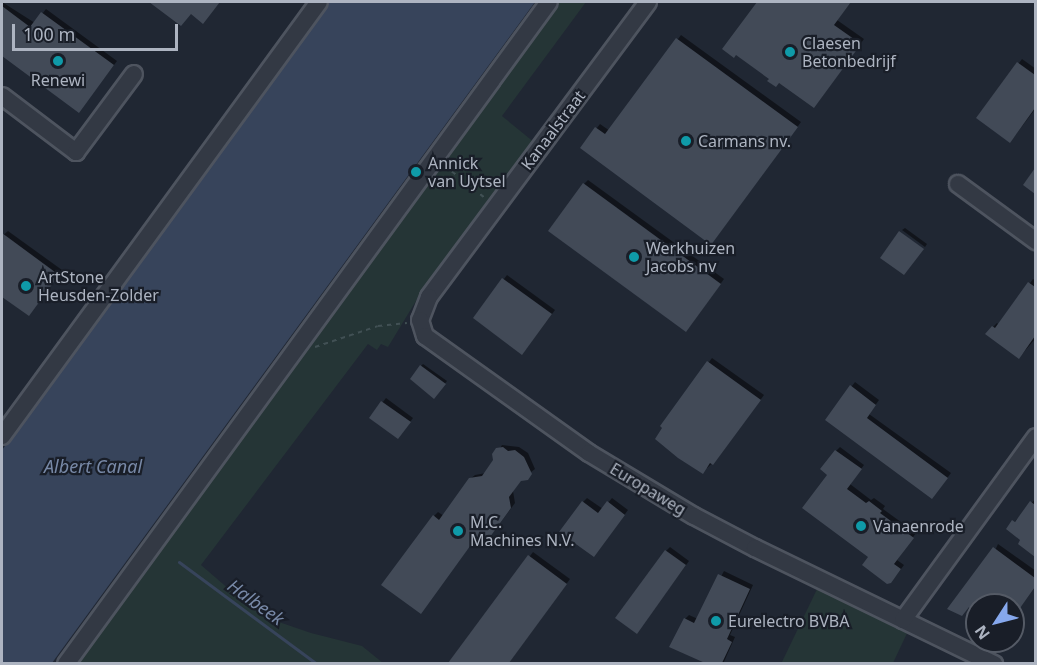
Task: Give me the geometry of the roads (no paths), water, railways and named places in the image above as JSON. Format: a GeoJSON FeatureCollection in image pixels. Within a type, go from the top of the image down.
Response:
{"type":"FeatureCollection","features":[{"type":"Feature","properties":{"kind":"street"},"geometry":{"type":"LineString","coordinates":[[2,436],[319,2]]}},
{"type":"Feature","properties":{"kind":"street"},"geometry":{"type":"LineString","coordinates":[[66,663],[549,2]]}},
{"type":"Feature","properties":{"kind":"street","name":"Kanaalstraat"},"geometry":{"type":"LineString","coordinates":[[420,320],[429,297],[648,2]]}},
{"type":"Feature","properties":{"kind":"street"},"geometry":{"type":"LineString","coordinates":[[2,96],[76,152],[134,74]]}},
{"type":"Feature","properties":{"kind":"street"},"geometry":{"type":"LineString","coordinates":[[958,184],[1035,241]]}},
{"type":"Feature","properties":{"kind":"street","name":"Europaweg"},"geometry":{"type":"LineString","coordinates":[[420,320],[425,336],[589,453],[745,543],[994,663]]}},
{"type":"Feature","properties":{"kind":"street"},"geometry":{"type":"LineString","coordinates":[[903,620],[1035,437]]}},
{"type":"Feature","properties":{"kind":"water","name":"Albert Canal"},"geometry":{"type":"Polygon","coordinates":[[[329,2],[535,2],[52,663],[2,664],[2,450],[329,2]]]}},
{"type":"Feature","properties":{"kind":"waterway","name":"Halbeek"},"geometry":{"type":"LineString","coordinates":[[179,562],[317,664]]}},
{"type":"Feature","properties":{"kind":"place","name":"Claesen Betonbedrijf"},"geometry":{"type":"Point","coordinates":[790,52]}},
{"type":"Feature","properties":{"kind":"place","name":"Renewi"},"geometry":{"type":"Point","coordinates":[58,61]}},
{"type":"Feature","properties":{"kind":"place","name":"Carmans nv."},"geometry":{"type":"Point","coordinates":[686,141]}},
{"type":"Feature","properties":{"kind":"place","name":"Annick van Uytsel"},"geometry":{"type":"Point","coordinates":[416,172]}},
{"type":"Feature","properties":{"kind":"place","name":"Werkhuizen Jacobs nv"},"geometry":{"type":"Point","coordinates":[634,257]}},
{"type":"Feature","properties":{"kind":"place","name":"ArtStone Heusden-Zolder"},"geometry":{"type":"Point","coordinates":[26,286]}},
{"type":"Feature","properties":{"kind":"place","name":"Vanaenrode"},"geometry":{"type":"Point","coordinates":[861,526]}},
{"type":"Feature","properties":{"kind":"place","name":"M.C. Machines N.V."},"geometry":{"type":"Point","coordinates":[458,531]}},
{"type":"Feature","properties":{"kind":"place","name":"Eurelectro BVBA"},"geometry":{"type":"Point","coordinates":[716,621]}}]}
